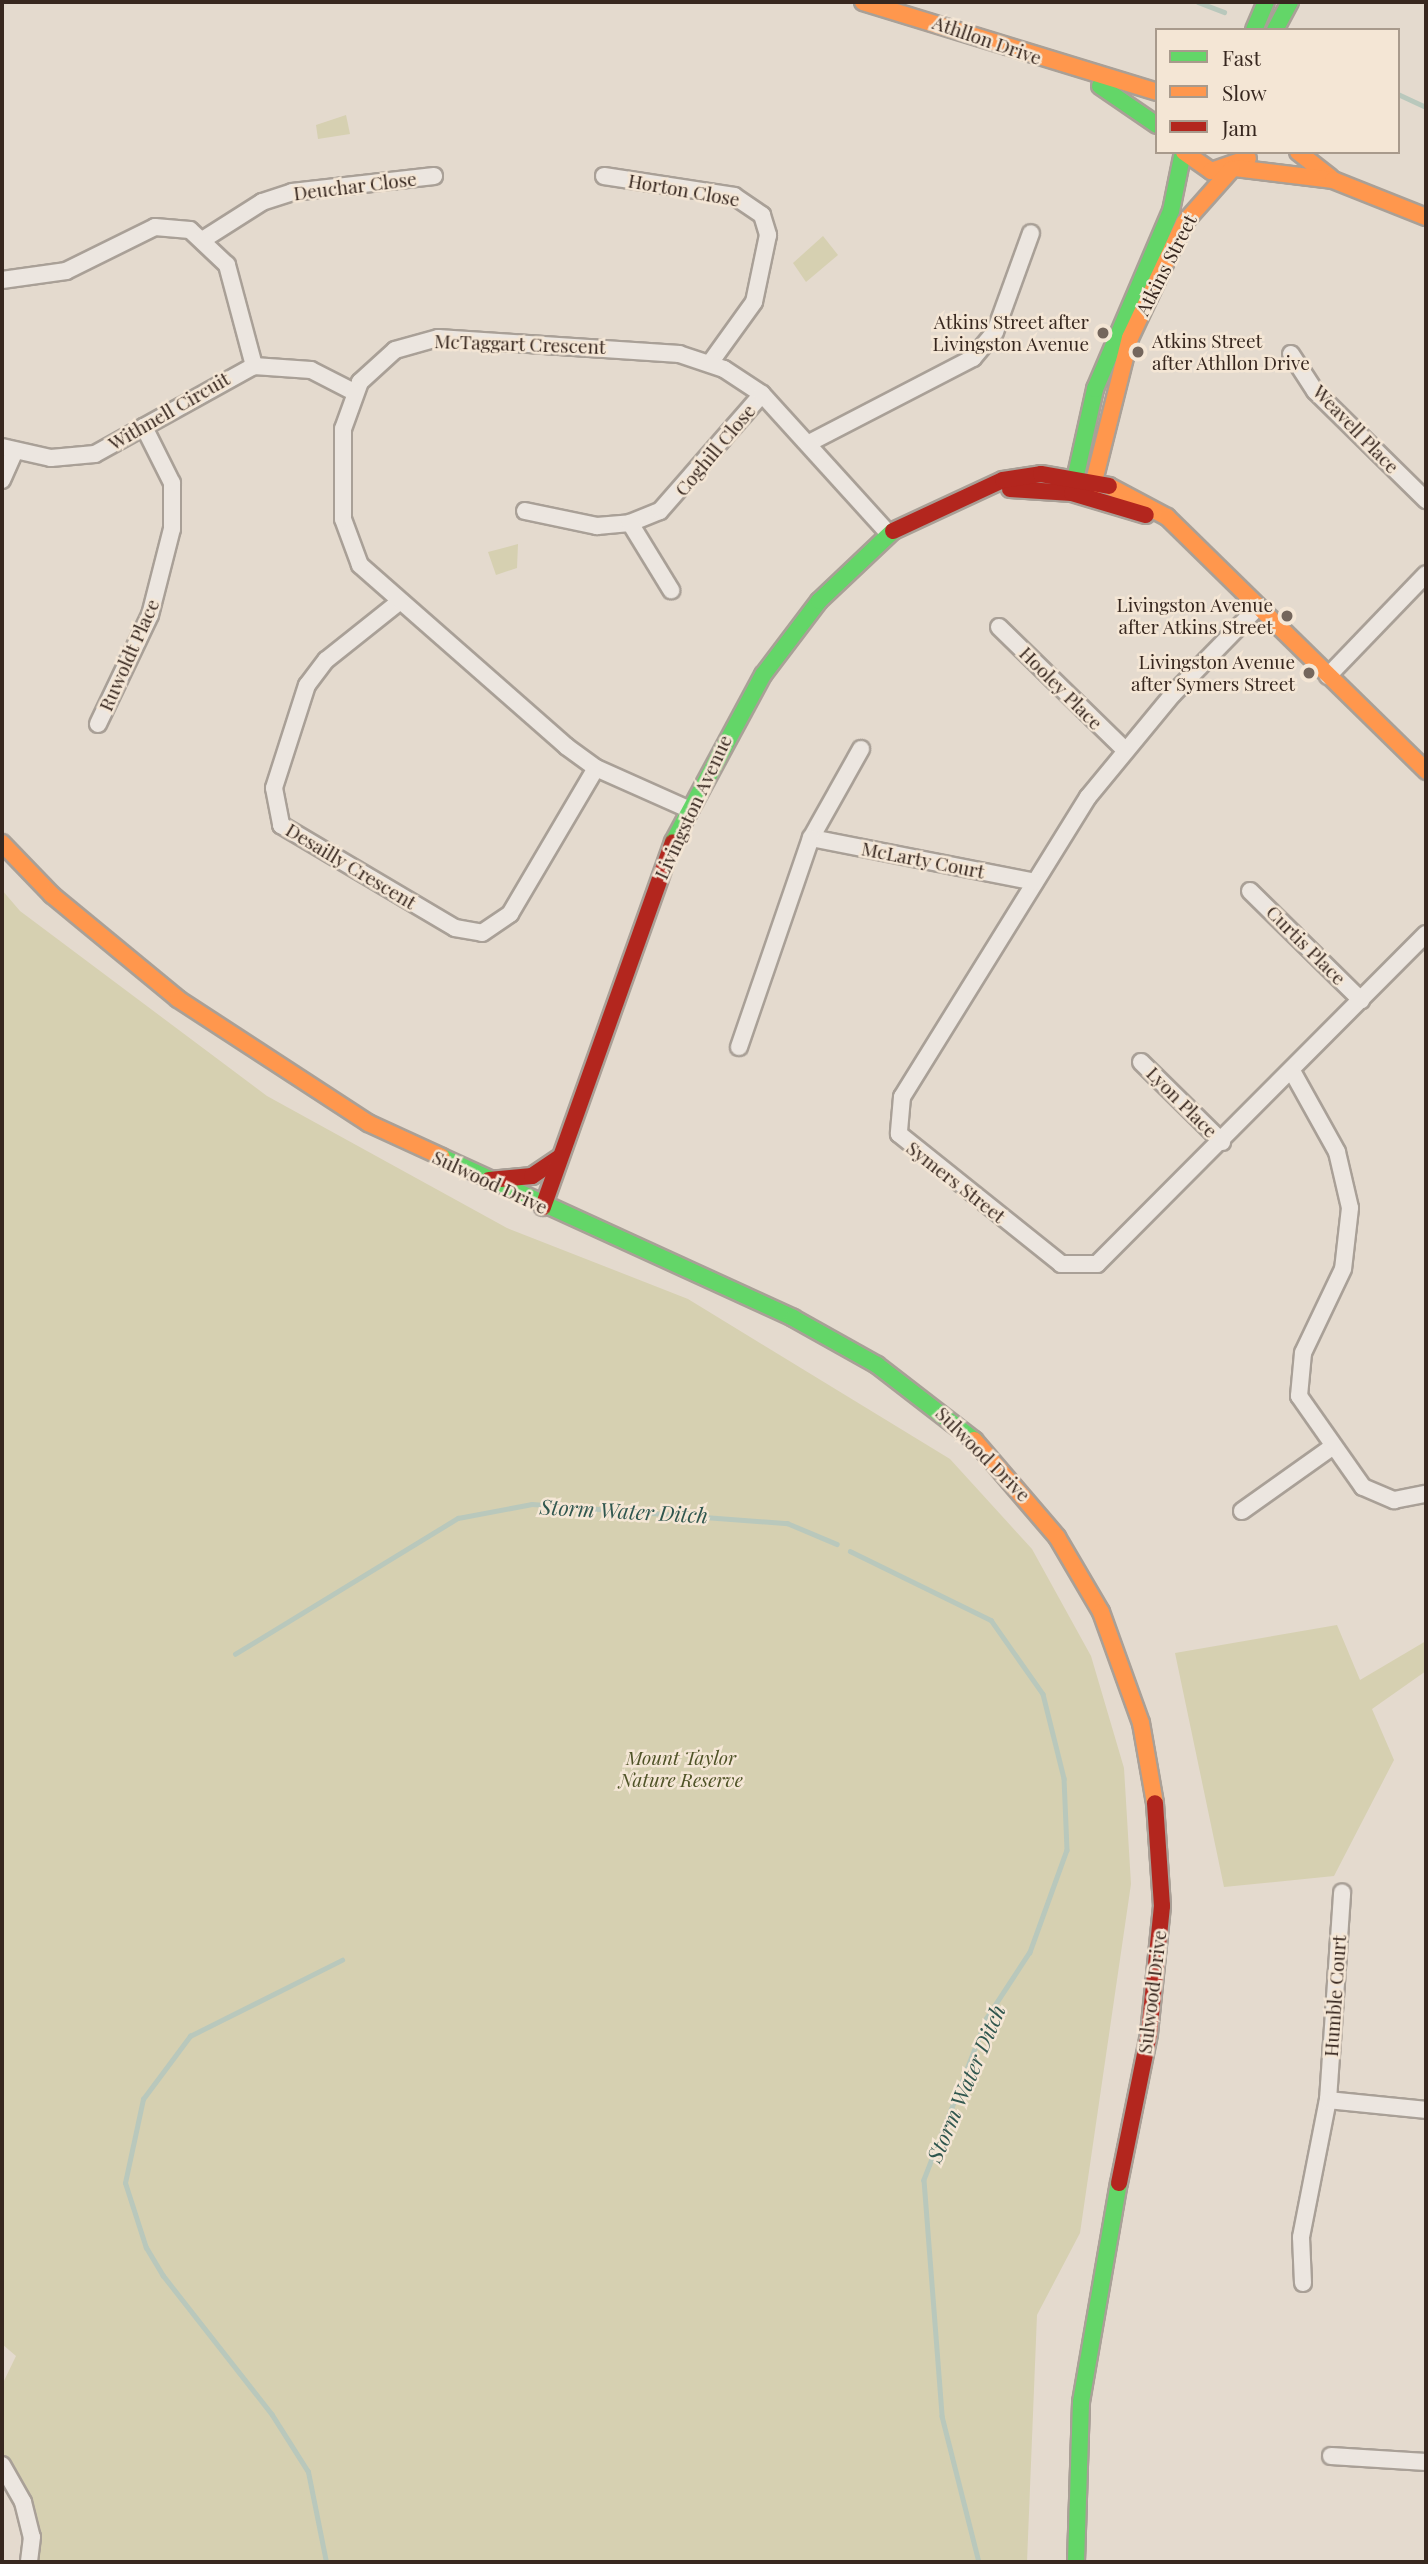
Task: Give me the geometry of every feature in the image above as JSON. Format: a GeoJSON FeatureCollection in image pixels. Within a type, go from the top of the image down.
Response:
{"type":"FeatureCollection","features":[{"type":"Feature","properties":{"kind":"main road","name":"Athllon Drive"},"geometry":{"type":"LineString","coordinates":[[863,2],[1071,69],[1155,91]]}},
{"type":"Feature","properties":{"kind":"main road"},"geometry":{"type":"LineString","coordinates":[[1255,28],[1266,2]]}},
{"type":"Feature","properties":{"kind":"main road"},"geometry":{"type":"LineString","coordinates":[[1276,28],[1290,2]]}},
{"type":"Feature","properties":{"kind":"main road","name":"Athllon Drive"},"geometry":{"type":"LineString","coordinates":[[1071,69],[1155,124]]}},
{"type":"Feature","properties":{"kind":"main road","name":"Atkins Street"},"geometry":{"type":"LineString","coordinates":[[1072,494],[1108,349],[1171,211],[1183,154]]}},
{"type":"Feature","properties":{"kind":"main road"},"geometry":{"type":"LineString","coordinates":[[1185,154],[1204,169],[1233,168],[1334,180],[1426,217]]}},
{"type":"Feature","properties":{"kind":"main road","name":"Atkins Street"},"geometry":{"type":"LineString","coordinates":[[1090,497],[1102,436],[1130,338],[1184,223],[1233,168],[1250,154]]}},
{"type":"Feature","properties":{"kind":"main road"},"geometry":{"type":"LineString","coordinates":[[1301,154],[1334,180]]}},
{"type":"Feature","properties":{"kind":"main road"},"geometry":{"type":"LineString","coordinates":[[1102,436],[1127,492]]}},
{"type":"Feature","properties":{"kind":"main road"},"geometry":{"type":"LineString","coordinates":[[1041,474],[1084,439]]}},
{"type":"Feature","properties":{"kind":"main road","name":"Livingston Avenue"},"geometry":{"type":"LineString","coordinates":[[543,1207],[688,809],[780,650],[840,578],[888,533],[967,494],[1041,474],[1076,476],[1127,492],[1167,517],[1426,771]]}},
{"type":"Feature","properties":{"kind":"main road","name":"Livingston Avenue"},"geometry":{"type":"LineString","coordinates":[[967,494],[1072,494],[1090,497],[1152,518],[1196,548]]}},
{"type":"Feature","properties":{"kind":"main road","name":"Sulwood Drive"},"geometry":{"type":"LineString","coordinates":[[2,843],[99,935],[220,1030],[368,1123],[484,1180],[793,1318],[930,1401],[1040,1514],[1087,1586],[1124,1666],[1154,1783],[1161,1938],[1149,2034],[1092,2317],[1080,2414],[1076,2562]]}},
{"type":"Feature","properties":{"kind":"main road"},"geometry":{"type":"LineString","coordinates":[[484,1180],[522,1180],[560,1157]]}},
{"type":"Feature","properties":{"kind":"street","name":"Deuchar Close"},"geometry":{"type":"LineString","coordinates":[[204,239],[262,202],[292,192],[433,176]]}},
{"type":"Feature","properties":{"kind":"street","name":"Horton Close"},"geometry":{"type":"LineString","coordinates":[[604,176],[734,196],[762,215],[768,235],[754,302],[710,363]]}},
{"type":"Feature","properties":{"kind":"street"},"geometry":{"type":"LineString","coordinates":[[2,280],[66,271],[155,228],[173,226],[204,239]]}},
{"type":"Feature","properties":{"kind":"street"},"geometry":{"type":"LineString","coordinates":[[809,443],[973,358],[1000,322],[1031,233]]}},
{"type":"Feature","properties":{"kind":"street","name":"Withnell Circuit"},"geometry":{"type":"LineString","coordinates":[[204,239],[237,286],[254,366]]}},
{"type":"Feature","properties":{"kind":"street","name":"McTaggart Crescent"},"geometry":{"type":"LineString","coordinates":[[688,809],[596,768],[399,602],[360,565],[343,519],[343,429],[354,392],[395,350],[438,338],[646,349],[710,363],[762,394],[888,533]]}},
{"type":"Feature","properties":{"kind":"street","name":"Weavell Place"},"geometry":{"type":"LineString","coordinates":[[1291,354],[1315,391],[1426,500]]}},
{"type":"Feature","properties":{"kind":"street","name":"Withnell Circuit"},"geometry":{"type":"LineString","coordinates":[[8,449],[73,459],[144,427],[254,366],[289,365],[354,392]]}},
{"type":"Feature","properties":{"kind":"street","name":"Coghill Close"},"geometry":{"type":"LineString","coordinates":[[525,511],[597,526],[630,523],[660,511],[685,489],[762,394]]}},
{"type":"Feature","properties":{"kind":"street","name":"Ruwoldt Place"},"geometry":{"type":"LineString","coordinates":[[98,724],[150,615],[172,529],[172,483],[144,427]]}},
{"type":"Feature","properties":{"kind":"street"},"geometry":{"type":"LineString","coordinates":[[2,480],[8,449]]}},
{"type":"Feature","properties":{"kind":"street"},"geometry":{"type":"LineString","coordinates":[[630,523],[671,590]]}},
{"type":"Feature","properties":{"kind":"street"},"geometry":{"type":"LineString","coordinates":[[1328,676],[1426,573]]}},
{"type":"Feature","properties":{"kind":"street","name":"Desailly Crescent"},"geometry":{"type":"LineString","coordinates":[[399,602],[326,660],[307,685],[274,788],[281,825],[455,928],[482,933],[510,914],[596,768]]}},
{"type":"Feature","properties":{"kind":"street","name":"Symers Street"},"geometry":{"type":"LineString","coordinates":[[1257,608],[1124,749],[1035,882],[902,1097],[897,1127],[906,1145],[1061,1264],[1085,1268],[1109,1257],[1426,934]]}},
{"type":"Feature","properties":{"kind":"street","name":"Hooley Place"},"geometry":{"type":"LineString","coordinates":[[999,626],[1124,749]]}},
{"type":"Feature","properties":{"kind":"street"},"geometry":{"type":"LineString","coordinates":[[739,1047],[811,838],[861,749]]}},
{"type":"Feature","properties":{"kind":"street","name":"McLarty Court"},"geometry":{"type":"LineString","coordinates":[[811,838],[1035,882]]}},
{"type":"Feature","properties":{"kind":"street","name":"Curtis Place"},"geometry":{"type":"LineString","coordinates":[[1250,891],[1361,1000]]}},
{"type":"Feature","properties":{"kind":"street","name":"Lyon Place"},"geometry":{"type":"LineString","coordinates":[[1141,1062],[1222,1142]]}},
{"type":"Feature","properties":{"kind":"street"},"geometry":{"type":"LineString","coordinates":[[1292,1071],[1336,1152],[1350,1208],[1343,1269],[1296,1380],[1299,1396],[1357,1481],[1377,1496],[1403,1500],[1426,1494]]}},
{"type":"Feature","properties":{"kind":"street"},"geometry":{"type":"LineString","coordinates":[[1242,1511],[1332,1447]]}},
{"type":"Feature","properties":{"kind":"street","name":"Humble Court"},"geometry":{"type":"LineString","coordinates":[[1303,2283],[1301,2237],[1328,2100],[1342,1892]]}},
{"type":"Feature","properties":{"kind":"street"},"geometry":{"type":"LineString","coordinates":[[1328,2100],[1426,2110]]}},
{"type":"Feature","properties":{"kind":"street"},"geometry":{"type":"LineString","coordinates":[[1331,2456],[1426,2462]]}},
{"type":"Feature","properties":{"kind":"street"},"geometry":{"type":"LineString","coordinates":[[2,2465],[23,2502],[32,2537],[29,2562]]}},
{"type":"Feature","properties":{"kind":"green space"},"geometry":{"type":"Polygon","coordinates":[[[346,115],[350,134],[318,139],[316,125],[346,115]]]}},
{"type":"Feature","properties":{"kind":"green space"},"geometry":{"type":"Polygon","coordinates":[[[823,236],[838,255],[806,282],[793,263],[823,236]]]}},
{"type":"Feature","properties":{"kind":"green space"},"geometry":{"type":"Polygon","coordinates":[[[518,544],[517,568],[496,575],[488,552],[518,544]]]}},
{"type":"Feature","properties":{"kind":"green space","name":"Mount Taylor Nature Reserve"},"geometry":{"type":"Polygon","coordinates":[[[2,890],[20,911],[267,1096],[507,1228],[688,1299],[950,1459],[1032,1549],[1091,1656],[1124,1768],[1131,1884],[1080,2233],[1037,2315],[1027,2562],[29,2562],[32,2537],[2,2465],[2,2385],[16,2356],[2,2344],[2,890]]]}},
{"type":"Feature","properties":{"kind":"green space"},"geometry":{"type":"Polygon","coordinates":[[[1337,1625],[1360,1680],[1426,1641],[1426,1671],[1372,1709],[1394,1760],[1334,1876],[1224,1887],[1175,1653],[1337,1625]]]}},
{"type":"Feature","properties":{"kind":"waterway"},"geometry":{"type":"LineString","coordinates":[[1198,2],[1224,12]]}},
{"type":"Feature","properties":{"kind":"waterway"},"geometry":{"type":"LineString","coordinates":[[1400,95],[1426,107]]}},
{"type":"Feature","properties":{"kind":"waterway","name":"Storm Water Ditch"},"geometry":{"type":"LineString","coordinates":[[235,1654],[458,1518],[532,1504],[787,1523],[837,1544]]}},
{"type":"Feature","properties":{"kind":"waterway","name":"Storm Water Ditch"},"geometry":{"type":"LineString","coordinates":[[850,1551],[991,1620],[1043,1694],[1064,1778],[1067,1850],[1030,1952],[987,2018],[924,2180],[942,2416],[979,2562]]}},
{"type":"Feature","properties":{"kind":"waterway"},"geometry":{"type":"LineString","coordinates":[[326,2562],[308,2472],[272,2415],[163,2276],[146,2248],[125,2183],[143,2099],[190,2036],[342,1960]]}},
{"type":"Feature","properties":{"kind":"traffic: fast"},"geometry":{"type":"LineString","coordinates":[[1255,28],[1266,2]]}},
{"type":"Feature","properties":{"kind":"traffic: fast"},"geometry":{"type":"LineString","coordinates":[[1276,28],[1290,2]]}},
{"type":"Feature","properties":{"kind":"traffic: fast"},"geometry":{"type":"LineString","coordinates":[[1100,86],[1155,124]]}},
{"type":"Feature","properties":{"kind":"traffic: fast"},"geometry":{"type":"LineString","coordinates":[[1072,493],[1095,389],[1171,211],[1183,154]]}},
{"type":"Feature","properties":{"kind":"traffic: fast"},"geometry":{"type":"LineString","coordinates":[[673,842],[763,675],[819,601],[893,531]]}},
{"type":"Feature","properties":{"kind":"traffic: fast"},"geometry":{"type":"LineString","coordinates":[[442,1157],[793,1318],[877,1365],[974,1440]]}},
{"type":"Feature","properties":{"kind":"traffic: fast"},"geometry":{"type":"LineString","coordinates":[[1076,2562],[1081,2402],[1119,2183]]}},
{"type":"Feature","properties":{"kind":"traffic: slow"},"geometry":{"type":"LineString","coordinates":[[863,2],[1155,91]]}},
{"type":"Feature","properties":{"kind":"traffic: slow"},"geometry":{"type":"LineString","coordinates":[[1187,154],[1211,171],[1248,158]]}},
{"type":"Feature","properties":{"kind":"traffic: slow"},"geometry":{"type":"LineString","coordinates":[[1301,154],[1330,177]]}},
{"type":"Feature","properties":{"kind":"traffic: slow"},"geometry":{"type":"LineString","coordinates":[[1235,168],[1333,180],[1426,217]]}},
{"type":"Feature","properties":{"kind":"traffic: slow"},"geometry":{"type":"LineString","coordinates":[[1090,497],[1130,338],[1184,223],[1232,169]]}},
{"type":"Feature","properties":{"kind":"traffic: slow"},"geometry":{"type":"LineString","coordinates":[[1109,486],[1167,517],[1426,771]]}},
{"type":"Feature","properties":{"kind":"traffic: slow"},"geometry":{"type":"LineString","coordinates":[[2,843],[52,895],[178,999],[368,1123],[442,1157]]}},
{"type":"Feature","properties":{"kind":"traffic: slow"},"geometry":{"type":"LineString","coordinates":[[974,1440],[1057,1537],[1101,1612],[1141,1723],[1155,1803]]}},
{"type":"Feature","properties":{"kind":"traffic: jam"},"geometry":{"type":"LineString","coordinates":[[893,531],[1003,480],[1041,474],[1109,486]]}},
{"type":"Feature","properties":{"kind":"traffic: jam"},"geometry":{"type":"LineString","coordinates":[[1010,489],[1072,493],[1146,515]]}},
{"type":"Feature","properties":{"kind":"traffic: jam"},"geometry":{"type":"LineString","coordinates":[[543,1207],[673,842]]}},
{"type":"Feature","properties":{"kind":"traffic: jam"},"geometry":{"type":"LineString","coordinates":[[489,1180],[532,1176],[560,1157]]}},
{"type":"Feature","properties":{"kind":"traffic: jam"},"geometry":{"type":"LineString","coordinates":[[1119,2183],[1149,2034],[1162,1906],[1155,1803]]}},
{"type":"Feature","properties":{"kind":"place","name":"Atkins Street after Livingston Avenue"},"geometry":{"type":"Point","coordinates":[1103,333]}},
{"type":"Feature","properties":{"kind":"place","name":"Atkins Street after Athllon Drive"},"geometry":{"type":"Point","coordinates":[1138,352]}},
{"type":"Feature","properties":{"kind":"place","name":"Livingston Avenue after Atkins Street"},"geometry":{"type":"Point","coordinates":[1287,616]}},
{"type":"Feature","properties":{"kind":"place","name":"Livingston Avenue after Symers Street"},"geometry":{"type":"Point","coordinates":[1309,673]}}]}
